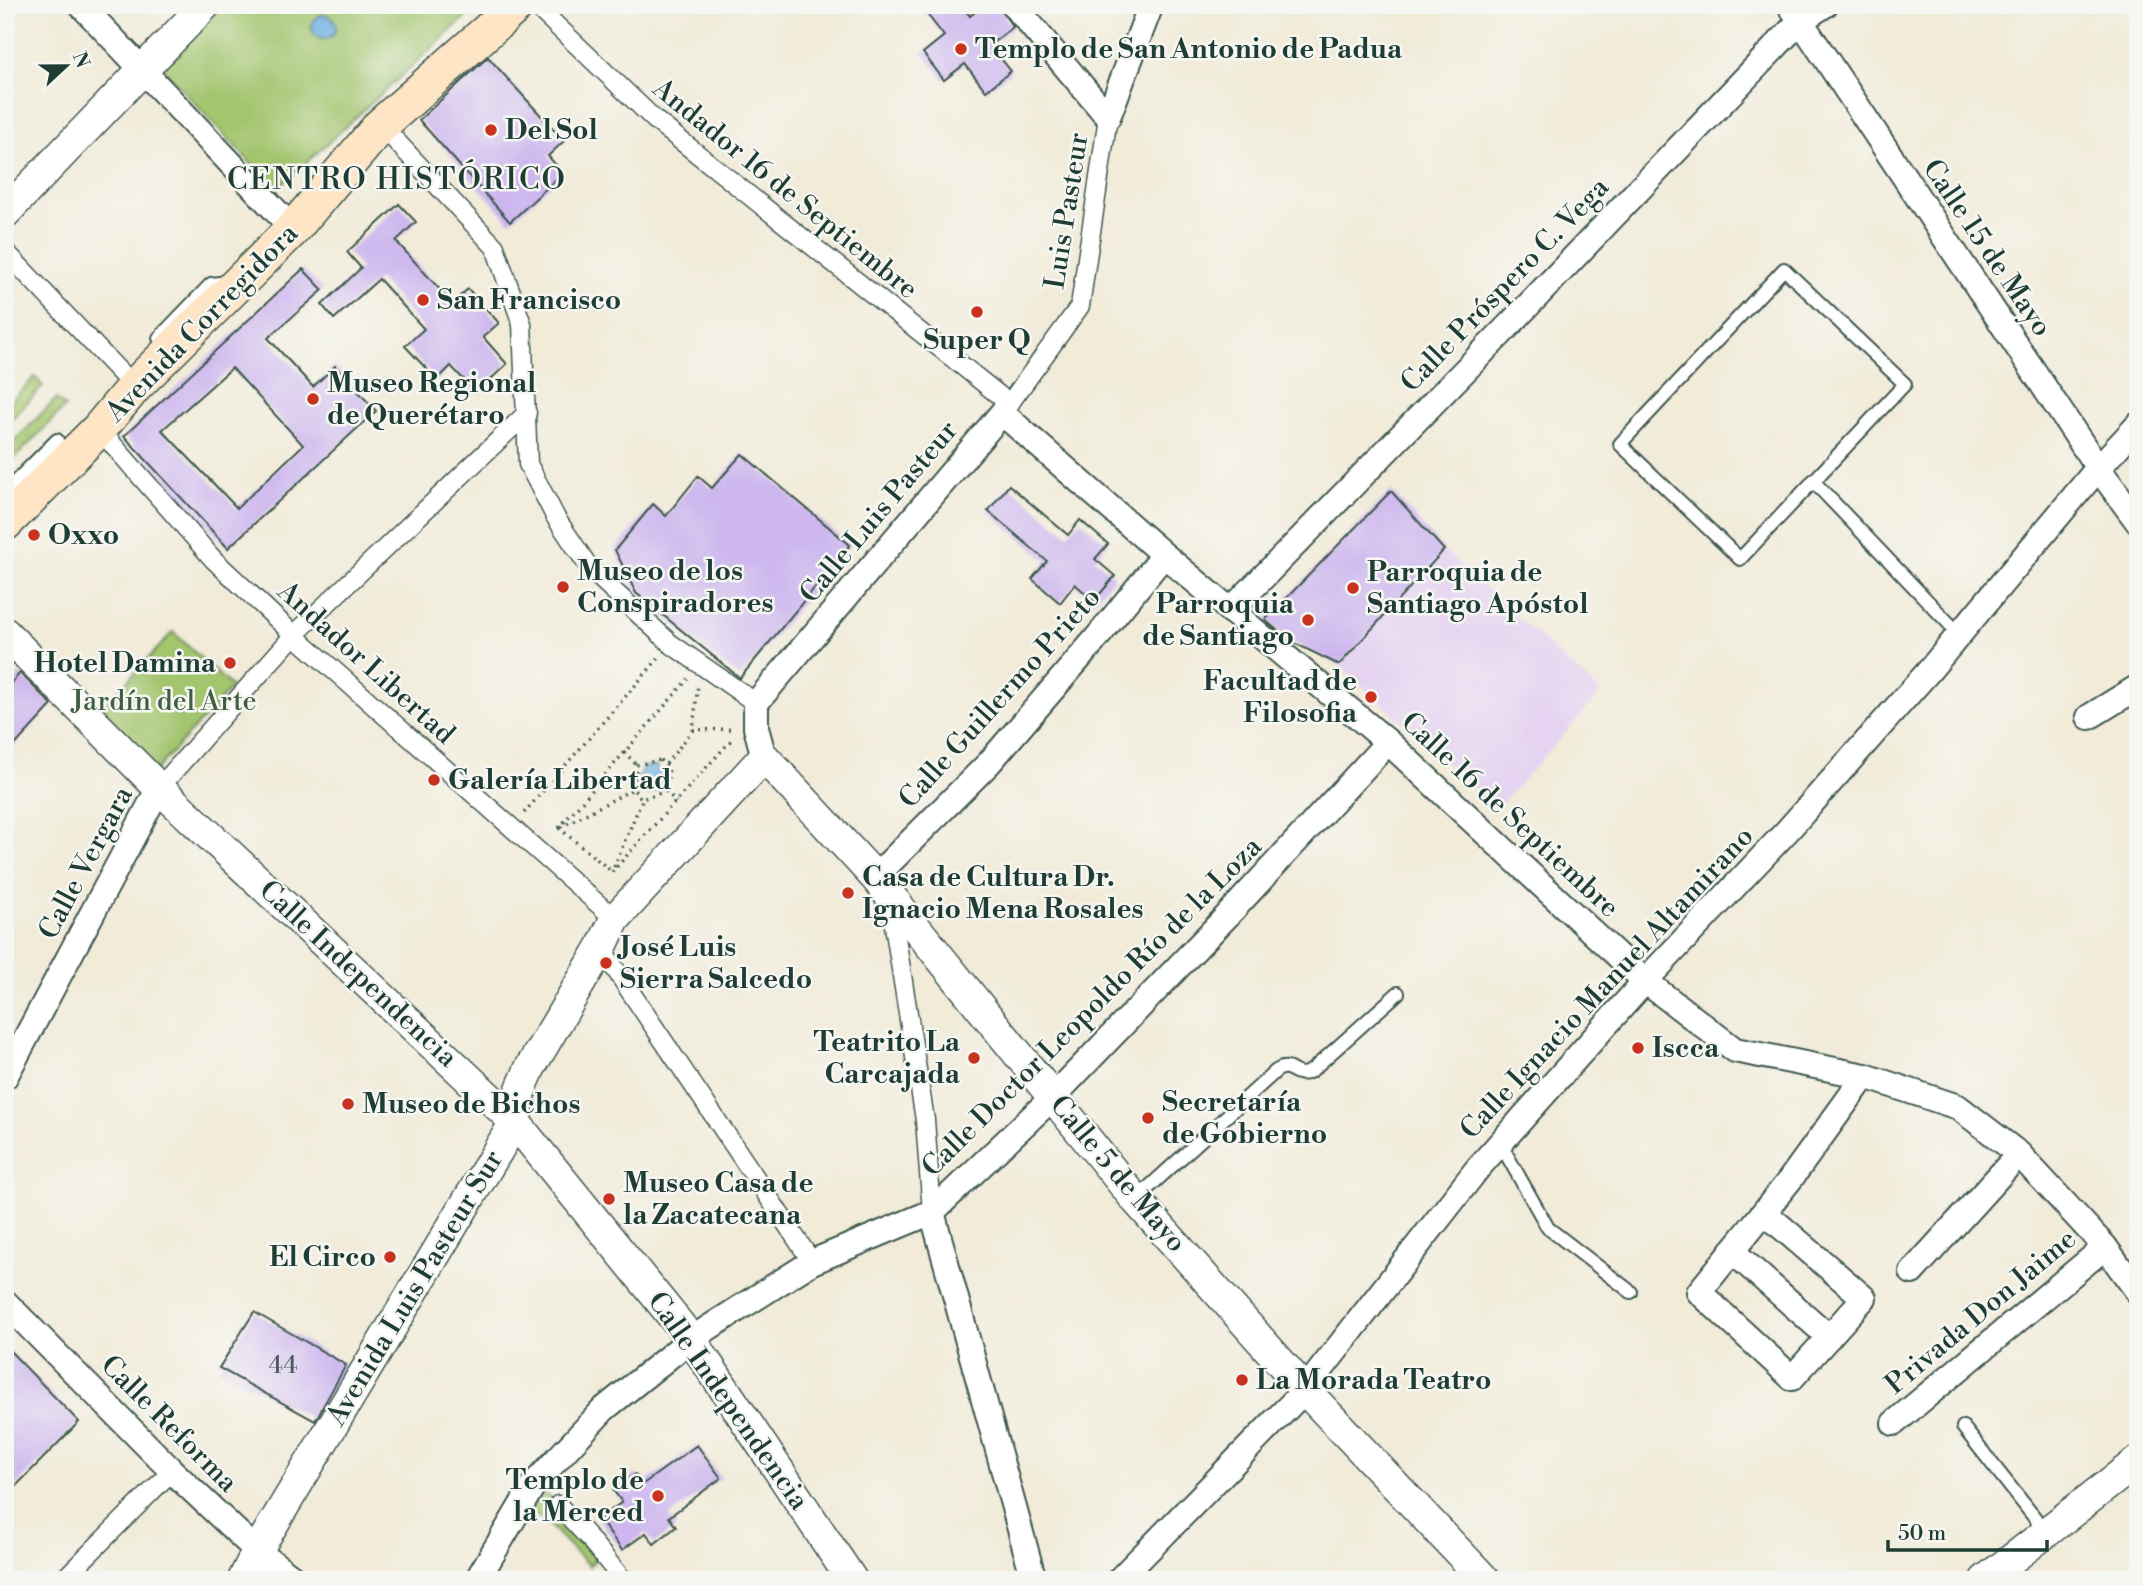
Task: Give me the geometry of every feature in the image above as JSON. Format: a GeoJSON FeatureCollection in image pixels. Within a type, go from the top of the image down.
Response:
{"type":"FeatureCollection","features":[{"type":"Feature","properties":{"kind":"main road","name":"Avenida Corregidora"},"geometry":{"type":"LineString","coordinates":[[5,523],[99,429],[134,387],[293,229],[381,125],[517,5]]}},
{"type":"Feature","properties":{"kind":"street"},"geometry":{"type":"LineString","coordinates":[[81,5],[293,229]]}},
{"type":"Feature","properties":{"kind":"street"},"geometry":{"type":"LineString","coordinates":[[5,213],[205,5]]}},
{"type":"Feature","properties":{"kind":"street","name":"Andador 16 de Septiembre"},"geometry":{"type":"LineString","coordinates":[[535,5],[655,120],[1006,409]]}},
{"type":"Feature","properties":{"kind":"street"},"geometry":{"type":"LineString","coordinates":[[1014,5],[1108,117],[1151,5]]}},
{"type":"Feature","properties":{"kind":"street","name":"Calle Próspero C. Vega"},"geometry":{"type":"LineString","coordinates":[[1230,611],[1518,316],[1795,13],[1825,5]]}},
{"type":"Feature","properties":{"kind":"street","name":"Calle 15 de Mayo"},"geometry":{"type":"LineString","coordinates":[[1795,13],[2098,468],[2138,522]]}},
{"type":"Feature","properties":{"kind":"street","name":"Luis Pasteur"},"geometry":{"type":"LineString","coordinates":[[1006,409],[1080,306],[1108,117]]}},
{"type":"Feature","properties":{"kind":"street"},"geometry":{"type":"LineString","coordinates":[[381,125],[495,247],[522,324],[528,464]]}},
{"type":"Feature","properties":{"kind":"street"},"geometry":{"type":"LineString","coordinates":[[5,251],[134,387]]}},
{"type":"Feature","properties":{"kind":"street","name":"Calle 16 de Septiembre"},"geometry":{"type":"LineString","coordinates":[[1006,409],[1164,555],[1388,742],[1645,981],[1735,1050],[1865,1076],[1958,1107],[2019,1154],[2105,1247],[2138,1292]]}},
{"type":"Feature","properties":{"kind":"street","name":"Calle Luis Pasteur"},"geometry":{"type":"LineString","coordinates":[[756,703],[1006,409]]}},
{"type":"Feature","properties":{"kind":"street"},"geometry":{"type":"LineString","coordinates":[[159,788],[294,635],[527,412]]}},
{"type":"Feature","properties":{"kind":"street","name":"Calle Ignacio Manuel Altamirano"},"geometry":{"type":"LineString","coordinates":[[1119,1580],[1305,1390],[1478,1168],[1645,981],[1787,831],[1960,635],[2098,468],[2138,425]]}},
{"type":"Feature","properties":{"kind":"street","name":"Andador Libertad"},"geometry":{"type":"LineString","coordinates":[[99,429],[214,560],[294,635],[615,919]]}},
{"type":"Feature","properties":{"kind":"street"},"geometry":{"type":"LineString","coordinates":[[507,432],[528,464],[556,518],[591,570],[671,644],[756,703],[756,728],[764,757]]}},
{"type":"Feature","properties":{"kind":"street","name":"Calle Guillermo Prieto"},"geometry":{"type":"LineString","coordinates":[[882,885],[1095,640],[1164,555]]}},
{"type":"Feature","properties":{"kind":"street","name":"Calle Independencia"},"geometry":{"type":"LineString","coordinates":[[5,633],[159,788],[515,1122],[691,1339],[852,1580]]}},
{"type":"Feature","properties":{"kind":"street"},"geometry":{"type":"LineString","coordinates":[[2089,717],[2138,687]]}},
{"type":"Feature","properties":{"kind":"street","name":"Calle Doctor Leopoldo Río de la Loza"},"geometry":{"type":"LineString","coordinates":[[477,1580],[534,1484],[604,1409],[691,1339],[812,1262],[932,1212],[1052,1097],[1228,915],[1388,742]]}},
{"type":"Feature","properties":{"kind":"street","name":"Calle 5 de Mayo"},"geometry":{"type":"LineString","coordinates":[[764,757],[882,885],[1136,1200],[1305,1390],[1485,1580]]}},
{"type":"Feature","properties":{"kind":"street","name":"Avenida Luis Pasteur Sur"},"geometry":{"type":"LineString","coordinates":[[243,1580],[257,1551],[515,1122],[521,1089],[530,1068],[601,948],[615,919],[764,757]]}},
{"type":"Feature","properties":{"kind":"street","name":"Calle Vergara"},"geometry":{"type":"LineString","coordinates":[[5,1077],[159,788]]}},
{"type":"Feature","properties":{"kind":"street"},"geometry":{"type":"LineString","coordinates":[[882,885],[925,1120],[932,1212],[1034,1580]]}},
{"type":"Feature","properties":{"kind":"street"},"geometry":{"type":"LineString","coordinates":[[601,948],[812,1262]]}},
{"type":"Feature","properties":{"kind":"street"},"geometry":{"type":"LineString","coordinates":[[1764,1212],[1864,1298],[1792,1378],[1699,1292],[1789,1181],[1865,1076]]}},
{"type":"Feature","properties":{"kind":"street"},"geometry":{"type":"LineString","coordinates":[[1912,1272],[2019,1154]]}},
{"type":"Feature","properties":{"kind":"street","name":"Privada Don Jaime"},"geometry":{"type":"LineString","coordinates":[[1894,1423],[2105,1247]]}},
{"type":"Feature","properties":{"kind":"street"},"geometry":{"type":"LineString","coordinates":[[1732,1251],[1829,1337]]}},
{"type":"Feature","properties":{"kind":"street","name":"Calle Reforma"},"geometry":{"type":"LineString","coordinates":[[5,1302],[172,1471],[257,1551],[296,1580]]}},
{"type":"Feature","properties":{"kind":"street"},"geometry":{"type":"LineString","coordinates":[[1985,1580],[2138,1461]]}},
{"type":"Feature","properties":{"kind":"street"},"geometry":{"type":"LineString","coordinates":[[63,1580],[172,1471]]}},
{"type":"Feature","properties":{"kind":"street"},"geometry":{"type":"LineString","coordinates":[[558,1505],[624,1580]]}},
{"type":"Feature","properties":{"kind":"lane"},"geometry":{"type":"LineString","coordinates":[[1784,269],[1905,384],[1813,481],[1741,559],[1620,444],[1784,269]]}},
{"type":"Feature","properties":{"kind":"lane"},"geometry":{"type":"LineString","coordinates":[[153,344],[211,284],[242,281]]}},
{"type":"Feature","properties":{"kind":"lane"},"geometry":{"type":"LineString","coordinates":[[5,492],[57,440]]}},
{"type":"Feature","properties":{"kind":"lane"},"geometry":{"type":"LineString","coordinates":[[1813,481],[1960,635]]}},
{"type":"Feature","properties":{"kind":"lane"},"geometry":{"type":"LineString","coordinates":[[1136,1200],[1276,1070],[1288,1067],[1296,1074],[1303,1075],[1311,1071],[1398,993]]}},
{"type":"Feature","properties":{"kind":"lane"},"geometry":{"type":"LineString","coordinates":[[1500,1143],[1548,1228],[1631,1292]]}},
{"type":"Feature","properties":{"kind":"lane"},"geometry":{"type":"LineString","coordinates":[[1963,1427],[2046,1532]]}},
{"type":"Feature","properties":{"kind":"path"},"geometry":{"type":"LineString","coordinates":[[511,828],[671,644]]}},
{"type":"Feature","properties":{"kind":"path"},"geometry":{"type":"LineString","coordinates":[[666,764],[693,730],[701,664]]}},
{"type":"Feature","properties":{"kind":"path"},"geometry":{"type":"LineString","coordinates":[[559,828],[701,664]]}},
{"type":"Feature","properties":{"kind":"path"},"geometry":{"type":"LineString","coordinates":[[693,730],[756,728]]}},
{"type":"Feature","properties":{"kind":"path"},"geometry":{"type":"LineString","coordinates":[[612,872],[732,738],[756,728]]}},
{"type":"Feature","properties":{"kind":"path"},"geometry":{"type":"LineString","coordinates":[[624,752],[637,765]]}},
{"type":"Feature","properties":{"kind":"path"},"geometry":{"type":"LineString","coordinates":[[637,765],[660,760],[666,764],[669,768],[666,791],[676,802]]}},
{"type":"Feature","properties":{"kind":"path"},"geometry":{"type":"LineString","coordinates":[[633,789],[637,765]]}},
{"type":"Feature","properties":{"kind":"path"},"geometry":{"type":"LineString","coordinates":[[559,828],[633,789]]}},
{"type":"Feature","properties":{"kind":"path"},"geometry":{"type":"LineString","coordinates":[[633,789],[642,799]]}},
{"type":"Feature","properties":{"kind":"path"},"geometry":{"type":"LineString","coordinates":[[612,872],[642,799],[666,791]]}},
{"type":"Feature","properties":{"kind":"path"},"geometry":{"type":"LineString","coordinates":[[559,828],[612,872]]}},
{"type":"Feature","properties":{"kind":"shaded area"},"geometry":{"type":"Polygon","coordinates":[[[1444,550],[1601,693],[1497,809],[1339,665],[1444,550]]]}},
{"type":"Feature","properties":{"kind":"green space"},"geometry":{"type":"Polygon","coordinates":[[[223,5],[479,5],[276,190],[160,66],[223,5]],[[319,15],[311,26],[318,38],[330,36],[335,28],[331,19],[319,15]]]}},
{"type":"Feature","properties":{"kind":"green space"},"geometry":{"type":"Polygon","coordinates":[[[35,377],[43,386],[5,426],[5,407],[35,377]]]}},
{"type":"Feature","properties":{"kind":"green space"},"geometry":{"type":"Polygon","coordinates":[[[56,399],[65,407],[5,468],[5,451],[56,399]]]}},
{"type":"Feature","properties":{"kind":"green space","name":"Jardín del Arte"},"geometry":{"type":"Polygon","coordinates":[[[173,632],[232,687],[153,773],[94,717],[173,632]]]}},
{"type":"Feature","properties":{"kind":"green space"},"geometry":{"type":"Polygon","coordinates":[[[534,1484],[558,1505],[602,1553],[589,1566],[544,1520],[520,1504],[534,1484]]]}},
{"type":"Feature","properties":{"kind":"water"},"geometry":{"type":"Polygon","coordinates":[[[324,15],[335,22],[336,27],[329,38],[324,39],[313,32],[312,27],[319,16],[324,15]]]}},
{"type":"Feature","properties":{"kind":"water"},"geometry":{"type":"Polygon","coordinates":[[[656,766],[663,774],[661,790],[647,794],[637,782],[643,767],[656,766]]]}},
{"type":"Feature","properties":{"kind":"building","name":"Templo de San Antonio de Padua"},"geometry":{"type":"Polygon","coordinates":[[[920,5],[961,5],[970,16],[984,5],[997,5],[1013,27],[990,45],[1011,71],[986,91],[965,64],[944,80],[923,53],[944,36],[920,5]]]}},
{"type":"Feature","properties":{"kind":"building","name":"Del Sol"},"geometry":{"type":"Polygon","coordinates":[[[488,57],[564,141],[548,156],[563,173],[510,222],[419,120],[488,57]]]}},
{"type":"Feature","properties":{"kind":"building","name":"San Francisco"},"geometry":{"type":"Polygon","coordinates":[[[399,204],[416,222],[396,241],[452,303],[468,289],[499,323],[483,337],[507,364],[476,393],[451,366],[437,380],[405,346],[424,329],[379,279],[334,319],[322,305],[361,268],[347,252],[399,204]]]}},
{"type":"Feature","properties":{"kind":"building","name":"Museo Regional de Querétaro"},"geometry":{"type":"Polygon","coordinates":[[[303,269],[323,290],[268,338],[313,387],[335,366],[376,411],[228,548],[124,436],[303,269]],[[232,368],[162,430],[237,508],[303,445],[232,368]]]}},
{"type":"Feature","properties":{"kind":"building"},"geometry":{"type":"Polygon","coordinates":[[[742,454],[850,545],[740,678],[636,593],[615,550],[653,504],[666,516],[698,476],[712,488],[742,454]]]}},
{"type":"Feature","properties":{"kind":"building"},"geometry":{"type":"Polygon","coordinates":[[[1009,485],[1068,535],[1080,520],[1108,544],[1095,559],[1115,576],[1094,601],[1075,584],[1060,603],[1032,579],[1047,561],[988,511],[1009,485]]]}},
{"type":"Feature","properties":{"kind":"building","name":"Parroquia de Santiago Apóstol"},"geometry":{"type":"Polygon","coordinates":[[[1391,491],[1444,550],[1339,665],[1290,641],[1265,620],[1391,491]]]}},
{"type":"Feature","properties":{"kind":"building"},"geometry":{"type":"Polygon","coordinates":[[[20,673],[52,705],[5,756],[5,690],[20,673]]]}},
{"type":"Feature","properties":{"kind":"building"},"geometry":{"type":"Polygon","coordinates":[[[254,1312],[346,1365],[315,1421],[219,1368],[254,1312]]]}},
{"type":"Feature","properties":{"kind":"building"},"geometry":{"type":"Polygon","coordinates":[[[5,1346],[79,1422],[5,1497],[5,1346]]]}},
{"type":"Feature","properties":{"kind":"building","name":"Templo de la Merced"},"geometry":{"type":"Polygon","coordinates":[[[697,1445],[721,1478],[669,1517],[676,1527],[654,1544],[646,1533],[622,1550],[599,1519],[622,1502],[613,1490],[635,1474],[643,1484],[697,1445]]]}},
{"type":"Feature","properties":{"kind":"place","name":"Templo de San Antonio de Padua"},"geometry":{"type":"Point","coordinates":[961,49]}},
{"type":"Feature","properties":{"kind":"place","name":"Del Sol"},"geometry":{"type":"Point","coordinates":[491,130]}},
{"type":"Feature","properties":{"kind":"place","name":"San Francisco"},"geometry":{"type":"Point","coordinates":[423,300]}},
{"type":"Feature","properties":{"kind":"place","name":"Super Q"},"geometry":{"type":"Point","coordinates":[977,312]}},
{"type":"Feature","properties":{"kind":"place","name":"Museo Regional de Querétaro"},"geometry":{"type":"Point","coordinates":[313,399]}},
{"type":"Feature","properties":{"kind":"place","name":"Oxxo"},"geometry":{"type":"Point","coordinates":[34,535]}},
{"type":"Feature","properties":{"kind":"place","name":"Museo de los Conspiradores"},"geometry":{"type":"Point","coordinates":[563,587]}},
{"type":"Feature","properties":{"kind":"place","name":"Parroquia de Santiago Apóstol"},"geometry":{"type":"Point","coordinates":[1353,588]}},
{"type":"Feature","properties":{"kind":"place","name":"Parroquia de Santiago"},"geometry":{"type":"Point","coordinates":[1308,620]}},
{"type":"Feature","properties":{"kind":"place","name":"Hotel Damina"},"geometry":{"type":"Point","coordinates":[230,663]}},
{"type":"Feature","properties":{"kind":"place","name":"Facultad de Filosofia"},"geometry":{"type":"Point","coordinates":[1371,697]}},
{"type":"Feature","properties":{"kind":"place","name":"Galería Libertad"},"geometry":{"type":"Point","coordinates":[434,780]}},
{"type":"Feature","properties":{"kind":"place","name":"Casa de Cultura Dr. Ignacio Mena Rosales"},"geometry":{"type":"Point","coordinates":[848,893]}},
{"type":"Feature","properties":{"kind":"place","name":"José Luis Sierra Salcedo"},"geometry":{"type":"Point","coordinates":[606,963]}},
{"type":"Feature","properties":{"kind":"place","name":"Iscca"},"geometry":{"type":"Point","coordinates":[1638,1048]}},
{"type":"Feature","properties":{"kind":"place","name":"Teatrito La Carcajada"},"geometry":{"type":"Point","coordinates":[974,1058]}},
{"type":"Feature","properties":{"kind":"place","name":"Museo de Bichos"},"geometry":{"type":"Point","coordinates":[348,1104]}},
{"type":"Feature","properties":{"kind":"place","name":"Secretaría de Gobierno"},"geometry":{"type":"Point","coordinates":[1148,1118]}},
{"type":"Feature","properties":{"kind":"place","name":"Museo Casa de la Zacatecana"},"geometry":{"type":"Point","coordinates":[609,1199]}},
{"type":"Feature","properties":{"kind":"place","name":"El Circo"},"geometry":{"type":"Point","coordinates":[390,1257]}},
{"type":"Feature","properties":{"kind":"place","name":"La Morada Teatro"},"geometry":{"type":"Point","coordinates":[1242,1380]}},
{"type":"Feature","properties":{"kind":"place","name":"Templo de la Merced"},"geometry":{"type":"Point","coordinates":[658,1496]}},
{"type":"Feature","properties":{"kind":"district","name":"CENTRO HISTÓRICO"},"geometry":{"type":"Point","coordinates":[397,180]}}]}
